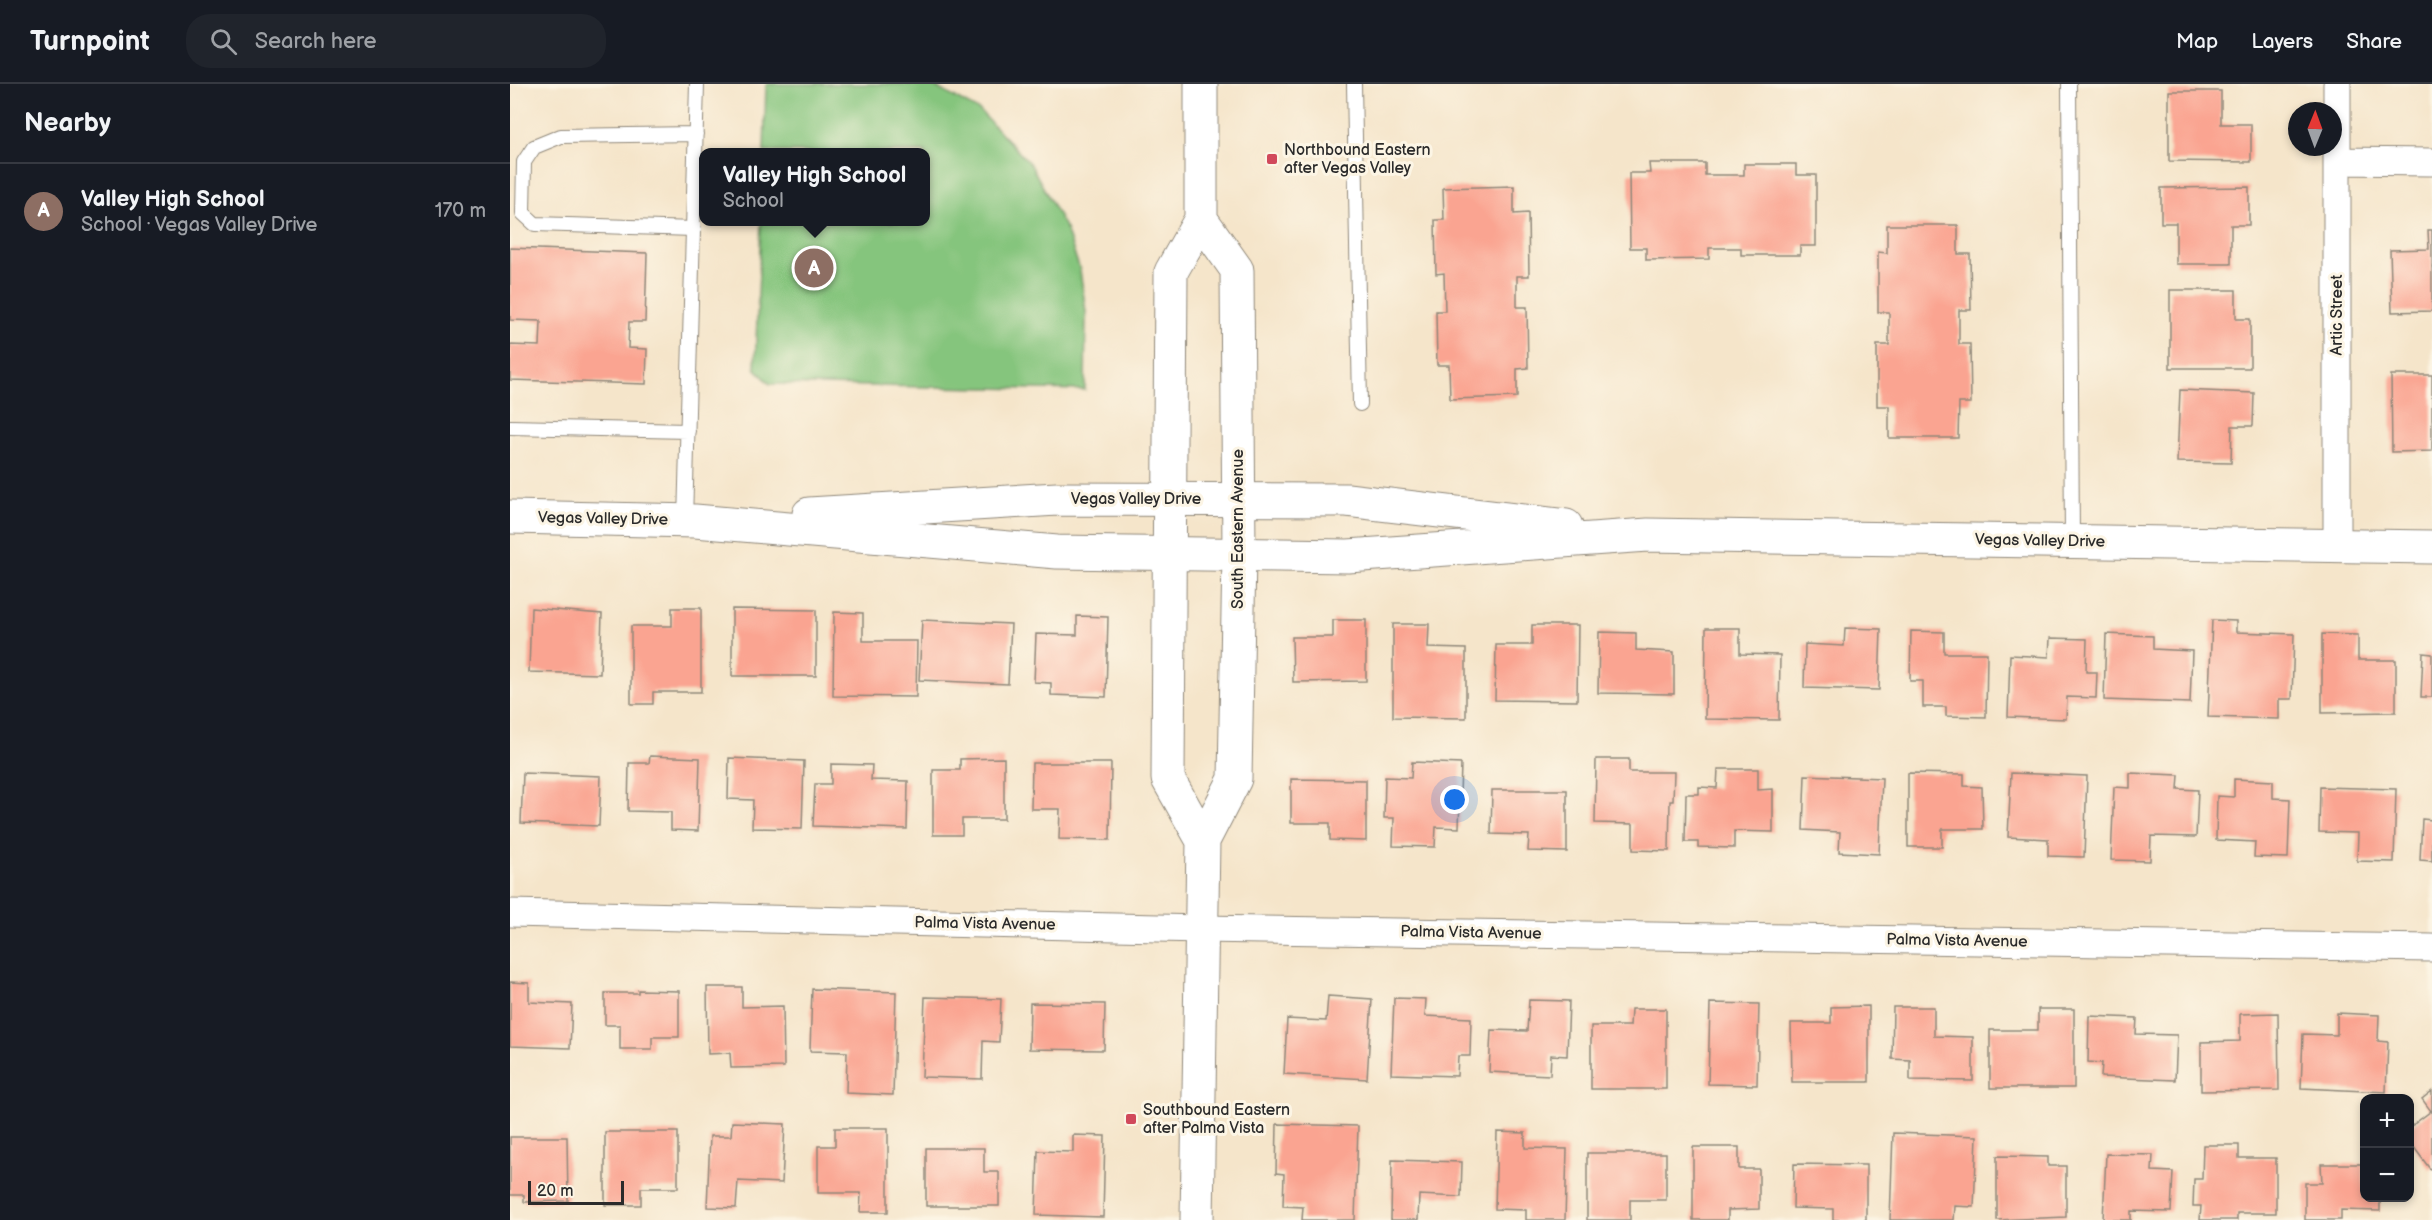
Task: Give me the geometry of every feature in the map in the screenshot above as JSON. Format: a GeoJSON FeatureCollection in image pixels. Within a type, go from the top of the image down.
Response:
{"type":"FeatureCollection","features":[{"type":"Feature","properties":{"kind":"street"},"geometry":{"type":"LineString","coordinates":[[1200,84],[1202,219],[1171,272],[1168,779],[1203,841]]}},
{"type":"Feature","properties":{"kind":"street","name":"Artic Street"},"geometry":{"type":"LineString","coordinates":[[2337,84],[2337,545]]}},
{"type":"Feature","properties":{"kind":"street"},"geometry":{"type":"LineString","coordinates":[[2337,161],[2432,162]]}},
{"type":"Feature","properties":{"kind":"street","name":"South Eastern Avenue"},"geometry":{"type":"LineString","coordinates":[[1197,1220],[1203,841],[1235,779],[1239,554],[1237,270],[1202,219]]}},
{"type":"Feature","properties":{"kind":"street","name":"Vegas Valley Drive"},"geometry":{"type":"LineString","coordinates":[[690,521],[1057,499],[1347,500],[1648,536]]}},
{"type":"Feature","properties":{"kind":"street","name":"Vegas Valley Drive"},"geometry":{"type":"LineString","coordinates":[[510,517],[690,521],[1057,552],[1348,556],[1648,536],[2432,547]]}},
{"type":"Feature","properties":{"kind":"street","name":"Palma Vista Avenue"},"geometry":{"type":"LineString","coordinates":[[510,913],[1201,929],[2432,948]]}},
{"type":"Feature","properties":{"kind":"lane"},"geometry":{"type":"LineString","coordinates":[[690,521],[688,431],[698,84]]}},
{"type":"Feature","properties":{"kind":"lane"},"geometry":{"type":"LineString","coordinates":[[1354,84],[1359,404]]}},
{"type":"Feature","properties":{"kind":"lane"},"geometry":{"type":"LineString","coordinates":[[2069,84],[2072,541]]}},
{"type":"Feature","properties":{"kind":"lane"},"geometry":{"type":"LineString","coordinates":[[694,229],[535,224],[523,213],[524,162],[534,147],[561,136],[696,134]]}},
{"type":"Feature","properties":{"kind":"lane"},"geometry":{"type":"LineString","coordinates":[[510,427],[688,431]]}},
{"type":"Feature","properties":{"kind":"green space"},"geometry":{"type":"Polygon","coordinates":[[[766,84],[930,84],[980,111],[1031,165],[1066,229],[1080,270],[1086,312],[1085,390],[770,384],[755,368],[761,226],[930,226],[930,148],[764,148],[766,84]]]}},
{"type":"Feature","properties":{"kind":"building"},"geometry":{"type":"Polygon","coordinates":[[[2169,91],[2221,91],[2221,124],[2251,124],[2251,162],[2169,161],[2169,91]]]}},
{"type":"Feature","properties":{"kind":"building"},"geometry":{"type":"Polygon","coordinates":[[[1649,163],[1705,163],[1705,175],[1744,175],[1744,164],[1796,164],[1796,175],[1816,175],[1816,246],[1800,246],[1800,255],[1741,255],[1741,248],[1709,248],[1709,259],[1646,260],[1646,248],[1630,248],[1629,173],[1650,173],[1649,163]]]}},
{"type":"Feature","properties":{"kind":"building"},"geometry":{"type":"Polygon","coordinates":[[[1514,186],[1514,214],[1528,213],[1529,276],[1517,276],[1517,307],[1527,307],[1528,368],[1517,369],[1517,397],[1450,399],[1449,365],[1437,365],[1436,311],[1445,311],[1444,273],[1436,274],[1435,220],[1444,220],[1443,188],[1514,186]]]}},
{"type":"Feature","properties":{"kind":"building"},"geometry":{"type":"Polygon","coordinates":[[[2249,187],[2249,225],[2231,225],[2231,264],[2176,264],[2176,223],[2161,223],[2161,188],[2249,187]]]}},
{"type":"Feature","properties":{"kind":"building"},"geometry":{"type":"Polygon","coordinates":[[[1887,225],[1958,225],[1958,254],[1970,254],[1971,310],[1959,310],[1959,344],[1970,344],[1971,403],[1959,403],[1958,438],[1889,438],[1889,406],[1877,406],[1877,345],[1889,345],[1889,312],[1878,312],[1878,252],[1887,253],[1887,225]]]}},
{"type":"Feature","properties":{"kind":"building"},"geometry":{"type":"Polygon","coordinates":[[[2428,230],[2432,230],[2432,311],[2392,312],[2390,250],[2429,249],[2428,230]]]}},
{"type":"Feature","properties":{"kind":"building"},"geometry":{"type":"Polygon","coordinates":[[[510,248],[647,253],[645,322],[629,322],[628,348],[647,349],[646,384],[510,380],[510,345],[540,346],[541,321],[510,320],[510,248]]]}},
{"type":"Feature","properties":{"kind":"building"},"geometry":{"type":"Polygon","coordinates":[[[2170,290],[2236,290],[2236,319],[2250,319],[2250,368],[2170,368],[2170,290]]]}},
{"type":"Feature","properties":{"kind":"building"},"geometry":{"type":"Polygon","coordinates":[[[2391,375],[2432,375],[2432,451],[2392,452],[2391,375]]]}},
{"type":"Feature","properties":{"kind":"building"},"geometry":{"type":"Polygon","coordinates":[[[2180,390],[2254,393],[2253,426],[2232,426],[2231,463],[2177,462],[2180,390]]]}},
{"type":"Feature","properties":{"kind":"building"},"geometry":{"type":"Polygon","coordinates":[[[531,608],[602,614],[600,674],[529,672],[531,608]]]}},
{"type":"Feature","properties":{"kind":"building"},"geometry":{"type":"Polygon","coordinates":[[[672,608],[701,608],[701,692],[653,692],[653,704],[631,704],[631,626],[672,626],[672,608]]]}},
{"type":"Feature","properties":{"kind":"building"},"geometry":{"type":"Polygon","coordinates":[[[732,609],[816,610],[816,676],[732,676],[732,609]]]}},
{"type":"Feature","properties":{"kind":"building"},"geometry":{"type":"Polygon","coordinates":[[[834,612],[863,613],[863,641],[917,641],[916,697],[833,696],[834,612]]]}},
{"type":"Feature","properties":{"kind":"building"},"geometry":{"type":"Polygon","coordinates":[[[1077,616],[1108,617],[1106,697],[1051,695],[1051,683],[1034,682],[1036,634],[1077,635],[1077,616]]]}},
{"type":"Feature","properties":{"kind":"building"},"geometry":{"type":"Polygon","coordinates":[[[922,620],[1011,624],[1008,684],[919,680],[922,620]]]}},
{"type":"Feature","properties":{"kind":"building"},"geometry":{"type":"Polygon","coordinates":[[[1333,620],[1366,620],[1366,681],[1293,682],[1292,637],[1333,637],[1333,620]]]}},
{"type":"Feature","properties":{"kind":"building"},"geometry":{"type":"Polygon","coordinates":[[[2212,620],[2236,621],[2236,632],[2294,634],[2292,699],[2279,699],[2279,719],[2208,717],[2212,620]]]}},
{"type":"Feature","properties":{"kind":"building"},"geometry":{"type":"Polygon","coordinates":[[[1393,624],[1429,624],[1428,648],[1466,649],[1466,718],[1393,717],[1393,624]]]}},
{"type":"Feature","properties":{"kind":"building"},"geometry":{"type":"Polygon","coordinates":[[[1532,625],[1578,625],[1577,701],[1495,700],[1496,645],[1532,645],[1532,625]]]}},
{"type":"Feature","properties":{"kind":"building"},"geometry":{"type":"Polygon","coordinates":[[[1706,628],[1740,628],[1740,654],[1780,655],[1779,720],[1705,719],[1706,628]]]}},
{"type":"Feature","properties":{"kind":"building"},"geometry":{"type":"Polygon","coordinates":[[[1845,628],[1881,629],[1879,690],[1804,688],[1805,644],[1844,646],[1845,628]]]}},
{"type":"Feature","properties":{"kind":"building"},"geometry":{"type":"Polygon","coordinates":[[[1911,631],[1944,632],[1944,653],[1987,653],[1986,717],[1946,716],[1946,707],[1923,707],[1923,681],[1910,681],[1911,631]]]}},
{"type":"Feature","properties":{"kind":"building"},"geometry":{"type":"Polygon","coordinates":[[[1599,632],[1636,633],[1636,650],[1674,652],[1674,694],[1598,693],[1599,632]]]}},
{"type":"Feature","properties":{"kind":"building"},"geometry":{"type":"Polygon","coordinates":[[[2106,634],[2153,636],[2153,649],[2192,651],[2190,703],[2104,700],[2106,634]]]}},
{"type":"Feature","properties":{"kind":"building"},"geometry":{"type":"Polygon","coordinates":[[[2322,634],[2358,635],[2358,660],[2396,660],[2396,712],[2322,713],[2322,634]]]}},
{"type":"Feature","properties":{"kind":"building"},"geometry":{"type":"Polygon","coordinates":[[[2050,638],[2087,639],[2086,672],[2097,672],[2096,698],[2067,697],[2066,719],[2008,717],[2010,655],[2049,657],[2050,638]]]}},
{"type":"Feature","properties":{"kind":"building"},"geometry":{"type":"Polygon","coordinates":[[[2423,653],[2432,654],[2432,697],[2421,697],[2423,653]]]}},
{"type":"Feature","properties":{"kind":"building"},"geometry":{"type":"Polygon","coordinates":[[[650,756],[700,758],[698,831],[671,830],[671,812],[628,811],[629,763],[649,763],[650,756]]]}},
{"type":"Feature","properties":{"kind":"building"},"geometry":{"type":"Polygon","coordinates":[[[729,758],[804,761],[802,829],[752,828],[753,800],[728,799],[729,758]]]}},
{"type":"Feature","properties":{"kind":"building"},"geometry":{"type":"Polygon","coordinates":[[[1004,758],[1004,819],[962,819],[962,835],[933,835],[933,770],[960,770],[960,759],[1004,758]]]}},
{"type":"Feature","properties":{"kind":"building"},"geometry":{"type":"Polygon","coordinates":[[[1596,759],[1629,759],[1629,772],[1674,772],[1673,801],[1670,801],[1669,851],[1633,850],[1633,824],[1595,823],[1596,759]]]}},
{"type":"Feature","properties":{"kind":"building"},"geometry":{"type":"Polygon","coordinates":[[[1412,762],[1461,764],[1459,828],[1436,827],[1435,847],[1393,846],[1394,818],[1384,818],[1385,777],[1411,778],[1412,762]]]}},
{"type":"Feature","properties":{"kind":"building"},"geometry":{"type":"Polygon","coordinates":[[[1032,763],[1111,763],[1110,840],[1059,839],[1060,809],[1031,809],[1032,763]]]}},
{"type":"Feature","properties":{"kind":"building"},"geometry":{"type":"Polygon","coordinates":[[[831,764],[872,765],[871,780],[908,781],[907,829],[813,826],[815,784],[831,784],[831,764]]]}},
{"type":"Feature","properties":{"kind":"building"},"geometry":{"type":"Polygon","coordinates":[[[1718,769],[1758,769],[1758,790],[1773,789],[1773,832],[1734,831],[1734,848],[1698,847],[1698,842],[1685,842],[1686,794],[1699,794],[1699,787],[1717,788],[1718,769]]]}},
{"type":"Feature","properties":{"kind":"building"},"geometry":{"type":"Polygon","coordinates":[[[523,773],[601,776],[599,826],[521,823],[523,773]]]}},
{"type":"Feature","properties":{"kind":"building"},"geometry":{"type":"Polygon","coordinates":[[[1908,773],[1964,774],[1964,786],[1982,787],[1983,829],[1942,829],[1942,847],[1908,847],[1908,773]]]}},
{"type":"Feature","properties":{"kind":"building"},"geometry":{"type":"Polygon","coordinates":[[[2011,773],[2087,776],[2084,857],[2048,856],[2048,839],[2008,837],[2011,773]]]}},
{"type":"Feature","properties":{"kind":"building"},"geometry":{"type":"Polygon","coordinates":[[[2130,773],[2179,775],[2178,789],[2198,790],[2196,837],[2151,836],[2150,861],[2111,860],[2114,787],[2130,788],[2130,773]]]}},
{"type":"Feature","properties":{"kind":"building"},"geometry":{"type":"Polygon","coordinates":[[[1805,775],[1882,778],[1879,854],[1839,852],[1840,832],[1803,830],[1805,775]]]}},
{"type":"Feature","properties":{"kind":"building"},"geometry":{"type":"Polygon","coordinates":[[[1291,779],[1366,780],[1366,841],[1330,840],[1330,823],[1291,823],[1291,779]]]}},
{"type":"Feature","properties":{"kind":"building"},"geometry":{"type":"Polygon","coordinates":[[[2234,779],[2273,781],[2273,798],[2290,799],[2288,858],[2254,857],[2255,842],[2216,840],[2217,796],[2234,797],[2234,779]]]}},
{"type":"Feature","properties":{"kind":"building"},"geometry":{"type":"Polygon","coordinates":[[[2320,787],[2396,789],[2394,862],[2357,861],[2358,833],[2319,832],[2320,787]]]}},
{"type":"Feature","properties":{"kind":"building"},"geometry":{"type":"Polygon","coordinates":[[[1492,790],[1567,790],[1567,852],[1528,851],[1529,835],[1491,834],[1492,790]]]}},
{"type":"Feature","properties":{"kind":"building"},"geometry":{"type":"Polygon","coordinates":[[[2422,819],[2432,820],[2432,861],[2420,860],[2422,819]]]}},
{"type":"Feature","properties":{"kind":"building"},"geometry":{"type":"Polygon","coordinates":[[[510,982],[529,983],[529,1002],[572,1004],[570,1048],[510,1046],[510,982]]]}},
{"type":"Feature","properties":{"kind":"building"},"geometry":{"type":"Polygon","coordinates":[[[707,987],[742,987],[742,1007],[783,1006],[784,1067],[731,1068],[730,1053],[708,1054],[707,987]]]}},
{"type":"Feature","properties":{"kind":"building"},"geometry":{"type":"Polygon","coordinates":[[[812,989],[896,992],[893,1095],[846,1093],[847,1052],[810,1051],[812,989]]]}},
{"type":"Feature","properties":{"kind":"building"},"geometry":{"type":"Polygon","coordinates":[[[638,990],[679,991],[679,1037],[652,1037],[652,1049],[620,1049],[620,1025],[605,1025],[605,993],[638,993],[638,990]]]}},
{"type":"Feature","properties":{"kind":"building"},"geometry":{"type":"Polygon","coordinates":[[[1328,996],[1372,999],[1367,1079],[1284,1074],[1287,1019],[1326,1021],[1328,996]]]}},
{"type":"Feature","properties":{"kind":"building"},"geometry":{"type":"Polygon","coordinates":[[[925,997],[1001,999],[999,1042],[983,1041],[982,1079],[922,1077],[925,997]]]}},
{"type":"Feature","properties":{"kind":"building"},"geometry":{"type":"Polygon","coordinates":[[[1394,998],[1426,999],[1425,1016],[1471,1018],[1470,1056],[1458,1056],[1457,1076],[1391,1074],[1394,998]]]}},
{"type":"Feature","properties":{"kind":"building"},"geometry":{"type":"Polygon","coordinates":[[[1529,1000],[1569,1001],[1567,1056],[1551,1055],[1550,1075],[1489,1072],[1491,1030],[1527,1031],[1529,1000]]]}},
{"type":"Feature","properties":{"kind":"building"},"geometry":{"type":"Polygon","coordinates":[[[1030,1003],[1105,1004],[1104,1050],[1029,1049],[1030,1003]]]}},
{"type":"Feature","properties":{"kind":"building"},"geometry":{"type":"Polygon","coordinates":[[[1710,1003],[1759,1004],[1757,1085],[1708,1084],[1710,1003]]]}},
{"type":"Feature","properties":{"kind":"building"},"geometry":{"type":"Polygon","coordinates":[[[1869,1006],[1869,1082],[1792,1082],[1791,1023],[1831,1023],[1831,1007],[1869,1006]]]}},
{"type":"Feature","properties":{"kind":"building"},"geometry":{"type":"Polygon","coordinates":[[[1893,1007],[1934,1007],[1934,1036],[1973,1037],[1973,1081],[1910,1080],[1910,1060],[1892,1059],[1893,1007]]]}},
{"type":"Feature","properties":{"kind":"building"},"geometry":{"type":"Polygon","coordinates":[[[1631,1009],[1666,1009],[1666,1089],[1591,1089],[1591,1026],[1630,1026],[1631,1009]]]}},
{"type":"Feature","properties":{"kind":"building"},"geometry":{"type":"Polygon","coordinates":[[[2038,1009],[2074,1009],[2074,1088],[1990,1088],[1990,1030],[2038,1030],[2038,1009]]]}},
{"type":"Feature","properties":{"kind":"building"},"geometry":{"type":"Polygon","coordinates":[[[2278,1013],[2279,1090],[2201,1091],[2201,1042],[2240,1041],[2240,1014],[2278,1013]]]}},
{"type":"Feature","properties":{"kind":"building"},"geometry":{"type":"Polygon","coordinates":[[[2337,1013],[2379,1015],[2378,1041],[2388,1042],[2386,1092],[2301,1088],[2303,1034],[2337,1035],[2337,1013]]]}},
{"type":"Feature","properties":{"kind":"building"},"geometry":{"type":"Polygon","coordinates":[[[2089,1016],[2137,1018],[2136,1034],[2177,1035],[2175,1080],[2101,1077],[2102,1063],[2088,1062],[2089,1016]]]}},
{"type":"Feature","properties":{"kind":"building"},"geometry":{"type":"Polygon","coordinates":[[[2432,1091],[2432,1168],[2430,1169],[2414,1147],[2414,1124],[2431,1111],[2422,1099],[2432,1091]]]}},
{"type":"Feature","properties":{"kind":"building"},"geometry":{"type":"Polygon","coordinates":[[[732,1122],[785,1124],[782,1183],[738,1181],[736,1208],[707,1207],[710,1136],[731,1136],[732,1122]]]}},
{"type":"Feature","properties":{"kind":"building"},"geometry":{"type":"Polygon","coordinates":[[[1277,1124],[1358,1126],[1355,1220],[1302,1220],[1303,1207],[1283,1206],[1284,1174],[1276,1173],[1277,1124]]]}},
{"type":"Feature","properties":{"kind":"building"},"geometry":{"type":"Polygon","coordinates":[[[835,1128],[888,1128],[888,1212],[860,1212],[861,1193],[818,1193],[818,1146],[835,1146],[835,1128]]]}},
{"type":"Feature","properties":{"kind":"building"},"geometry":{"type":"Polygon","coordinates":[[[605,1132],[678,1132],[678,1188],[641,1188],[641,1205],[605,1205],[605,1132]]]}},
{"type":"Feature","properties":{"kind":"building"},"geometry":{"type":"Polygon","coordinates":[[[1497,1132],[1525,1133],[1525,1148],[1567,1149],[1565,1220],[1526,1220],[1526,1210],[1495,1209],[1497,1132]]]}},
{"type":"Feature","properties":{"kind":"building"},"geometry":{"type":"Polygon","coordinates":[[[1893,1133],[1977,1136],[1974,1207],[1955,1206],[1954,1220],[1890,1220],[1893,1133]]]}},
{"type":"Feature","properties":{"kind":"building"},"geometry":{"type":"Polygon","coordinates":[[[1073,1135],[1105,1136],[1103,1217],[1036,1215],[1038,1151],[1073,1152],[1073,1135]]]}},
{"type":"Feature","properties":{"kind":"building"},"geometry":{"type":"Polygon","coordinates":[[[510,1137],[567,1137],[568,1201],[524,1202],[524,1195],[510,1195],[510,1137]]]}},
{"type":"Feature","properties":{"kind":"building"},"geometry":{"type":"Polygon","coordinates":[[[2203,1145],[2239,1145],[2239,1158],[2276,1158],[2276,1213],[2237,1213],[2237,1220],[2200,1220],[2201,1206],[2193,1206],[2194,1179],[2202,1179],[2203,1145]]]}},
{"type":"Feature","properties":{"kind":"building"},"geometry":{"type":"Polygon","coordinates":[[[1693,1147],[1739,1147],[1739,1169],[1759,1169],[1759,1209],[1728,1210],[1728,1220],[1693,1220],[1693,1147]]]}},
{"type":"Feature","properties":{"kind":"building"},"geometry":{"type":"Polygon","coordinates":[[[926,1148],[984,1148],[984,1172],[999,1172],[999,1206],[926,1206],[926,1148]]]}},
{"type":"Feature","properties":{"kind":"building"},"geometry":{"type":"Polygon","coordinates":[[[1587,1153],[1666,1153],[1666,1200],[1630,1200],[1630,1220],[1587,1220],[1587,1153]]]}},
{"type":"Feature","properties":{"kind":"building"},"geometry":{"type":"Polygon","coordinates":[[[2106,1154],[2153,1155],[2152,1171],[2173,1172],[2171,1212],[2131,1211],[2131,1220],[2103,1220],[2106,1154]]]}},
{"type":"Feature","properties":{"kind":"building"},"geometry":{"type":"Polygon","coordinates":[[[1997,1156],[2048,1157],[2048,1166],[2066,1166],[2066,1217],[1997,1220],[1997,1156]]]}},
{"type":"Feature","properties":{"kind":"building"},"geometry":{"type":"Polygon","coordinates":[[[1392,1160],[1462,1162],[1461,1197],[1419,1195],[1418,1220],[1391,1220],[1392,1160]]]}},
{"type":"Feature","properties":{"kind":"building"},"geometry":{"type":"Polygon","coordinates":[[[1794,1164],[1866,1165],[1866,1220],[1833,1220],[1833,1209],[1793,1208],[1794,1164]]]}},
{"type":"Feature","properties":{"kind":"building"},"geometry":{"type":"Polygon","coordinates":[[[2321,1164],[2360,1164],[2360,1202],[2380,1202],[2380,1211],[2341,1210],[2341,1220],[2305,1220],[2305,1183],[2322,1183],[2321,1164]]]}},
{"type":"Feature","properties":{"kind":"place","name":"Northbound Eastern after Vegas Valley"},"geometry":{"type":"Point","coordinates":[1272,159]}},
{"type":"Feature","properties":{"kind":"place","name":"Valley High School"},"geometry":{"type":"Point","coordinates":[814,268]}},
{"type":"Feature","properties":{"kind":"place","name":"Southbound Eastern after Palma Vista"},"geometry":{"type":"Point","coordinates":[1131,1119]}}]}
